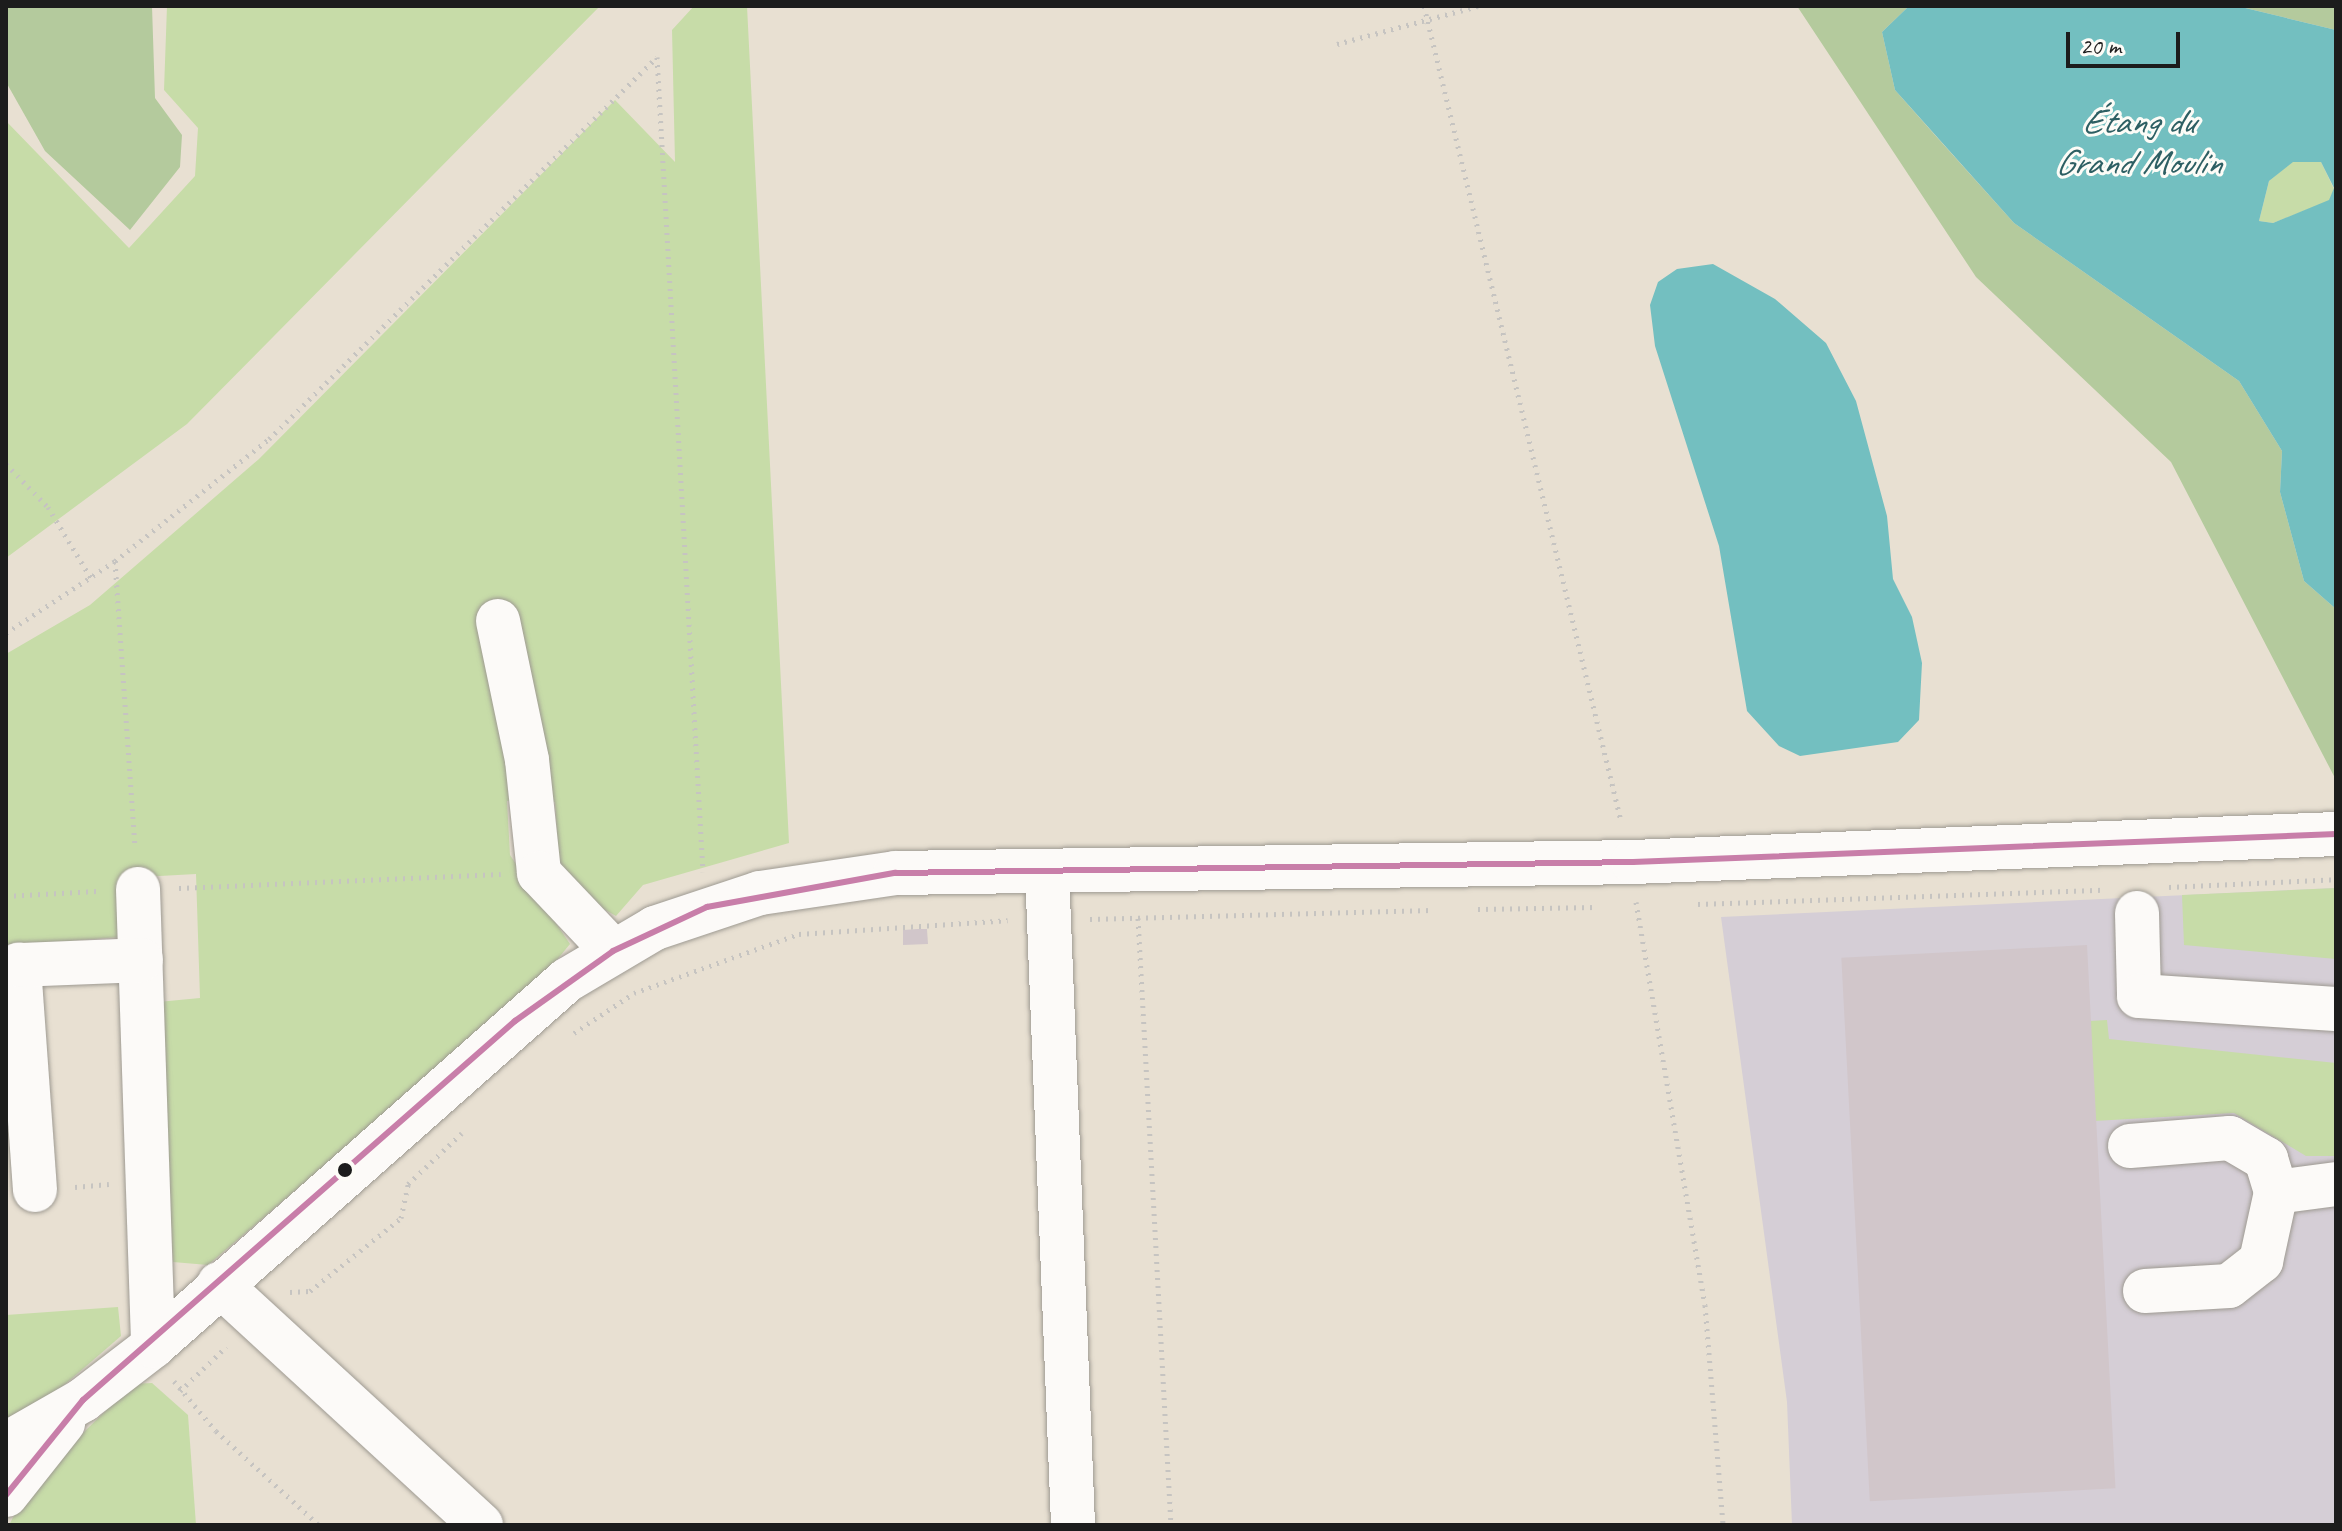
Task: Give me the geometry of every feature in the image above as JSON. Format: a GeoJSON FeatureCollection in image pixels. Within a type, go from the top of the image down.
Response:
{"type":"FeatureCollection","features":[{"type":"Feature","properties":{"kind":"street"},"geometry":{"type":"LineString","coordinates":[[498,621],[527,760],[539,873],[613,951]]}},
{"type":"Feature","properties":{"kind":"street"},"geometry":{"type":"LineString","coordinates":[[6,1444],[83,1400],[153,1346],[515,1021],[613,951],[707,907],[826,880],[1047,871],[1633,862],[2336,834]]}},
{"type":"Feature","properties":{"kind":"street"},"geometry":{"type":"LineString","coordinates":[[1047,871],[1073,1525]]}},
{"type":"Feature","properties":{"kind":"street"},"geometry":{"type":"LineString","coordinates":[[138,889],[150,1181],[153,1346]]}},
{"type":"Feature","properties":{"kind":"street"},"geometry":{"type":"LineString","coordinates":[[2137,913],[2139,996],[2336,1009]]}},
{"type":"Feature","properties":{"kind":"street"},"geometry":{"type":"LineString","coordinates":[[35,1190],[19,965],[141,960]]}},
{"type":"Feature","properties":{"kind":"street"},"geometry":{"type":"LineString","coordinates":[[2130,1146],[2230,1138],[2266,1159],[2276,1192],[2261,1261],[2229,1286],[2145,1291]]}},
{"type":"Feature","properties":{"kind":"street"},"geometry":{"type":"LineString","coordinates":[[2276,1192],[2336,1184]]}},
{"type":"Feature","properties":{"kind":"street"},"geometry":{"type":"LineString","coordinates":[[219,1284],[481,1525]]}},
{"type":"Feature","properties":{"kind":"street"},"geometry":{"type":"LineString","coordinates":[[6,1495],[83,1400]]}},
{"type":"Feature","properties":{"kind":"path"},"geometry":{"type":"LineString","coordinates":[[1424,6],[1595,732],[1633,862],[1641,964],[1705,1305],[1723,1525]]}},
{"type":"Feature","properties":{"kind":"path"},"geometry":{"type":"LineString","coordinates":[[1337,44],[1478,6]]}},
{"type":"Feature","properties":{"kind":"path"},"geometry":{"type":"LineString","coordinates":[[6,633],[115,561],[269,439],[657,57],[707,907]]}},
{"type":"Feature","properties":{"kind":"path"},"geometry":{"type":"LineString","coordinates":[[6,464],[48,507],[91,578]]}},
{"type":"Feature","properties":{"kind":"path"},"geometry":{"type":"LineString","coordinates":[[115,561],[138,889]]}},
{"type":"Feature","properties":{"kind":"path"},"geometry":{"type":"LineString","coordinates":[[6,896],[539,873]]}},
{"type":"Feature","properties":{"kind":"path"},"geometry":{"type":"LineString","coordinates":[[1138,918],[1171,1525]]}},
{"type":"Feature","properties":{"kind":"path"},"geometry":{"type":"LineString","coordinates":[[560,1043],[634,993],[733,951],[799,934],[897,922]]}},
{"type":"Feature","properties":{"kind":"path"},"geometry":{"type":"LineString","coordinates":[[280,1293],[310,1291],[401,1218],[408,1184],[472,1123]]}},
{"type":"Feature","properties":{"kind":"path"},"geometry":{"type":"LineString","coordinates":[[35,1190],[150,1181]]}},
{"type":"Feature","properties":{"kind":"path"},"geometry":{"type":"LineString","coordinates":[[236,1337],[180,1391],[319,1525]]}},
{"type":"Feature","properties":{"kind":"shaded area"},"geometry":{"type":"Polygon","coordinates":[[[2336,888],[2336,1525],[1792,1525],[1787,1402],[1721,917],[2336,888]]]}},
{"type":"Feature","properties":{"kind":"green space"},"geometry":{"type":"Polygon","coordinates":[[[6,6],[152,6],[155,98],[182,135],[180,167],[130,230],[45,151],[6,82],[6,6]]]}},
{"type":"Feature","properties":{"kind":"green space"},"geometry":{"type":"Polygon","coordinates":[[[167,6],[600,6],[187,424],[6,558],[6,121],[129,248],[195,176],[198,128],[164,90],[167,6]]]}},
{"type":"Feature","properties":{"kind":"green space"},"geometry":{"type":"Polygon","coordinates":[[[694,6],[747,6],[789,843],[643,885],[616,916],[577,894],[559,863],[555,802],[507,801],[510,855],[570,944],[538,983],[208,1265],[173,1262],[158,1002],[200,998],[196,874],[123,878],[132,936],[6,946],[6,654],[90,605],[259,459],[615,100],[675,162],[672,30],[694,6]]]}},
{"type":"Feature","properties":{"kind":"green space"},"geometry":{"type":"Polygon","coordinates":[[[1797,6],[1909,6],[1882,32],[1895,90],[2014,223],[2239,381],[2282,451],[2280,492],[2304,581],[2336,609],[2336,780],[2171,462],[1976,277],[1797,6]]]}},
{"type":"Feature","properties":{"kind":"green space"},"geometry":{"type":"Polygon","coordinates":[[[2237,6],[2336,6],[2336,30],[2237,6]]]}},
{"type":"Feature","properties":{"kind":"green space"},"geometry":{"type":"Polygon","coordinates":[[[2293,161],[2321,162],[2334,189],[2329,201],[2273,223],[2259,221],[2269,181],[2293,161]]]}},
{"type":"Feature","properties":{"kind":"green space"},"geometry":{"type":"Polygon","coordinates":[[[2336,888],[2336,959],[2184,945],[2182,895],[2336,888]]]}},
{"type":"Feature","properties":{"kind":"green space"},"geometry":{"type":"Polygon","coordinates":[[[2107,1020],[2109,1039],[2336,1063],[2336,1156],[2306,1156],[2234,1113],[2094,1121],[2090,1021],[2107,1020]]]}},
{"type":"Feature","properties":{"kind":"green space"},"geometry":{"type":"Polygon","coordinates":[[[118,1307],[121,1336],[55,1393],[6,1422],[6,1315],[118,1307]]]}},
{"type":"Feature","properties":{"kind":"green space"},"geometry":{"type":"Polygon","coordinates":[[[152,1383],[188,1415],[196,1525],[9,1525],[30,1485],[133,1384],[152,1383]]]}},
{"type":"Feature","properties":{"kind":"water","name":"Étang du Grand Moulin"},"geometry":{"type":"Polygon","coordinates":[[[1909,6],[2237,6],[2336,30],[2336,609],[2304,581],[2280,492],[2282,451],[2239,381],[2014,223],[1895,90],[1882,32],[1909,6]],[[2293,162],[2269,181],[2259,221],[2273,223],[2329,200],[2334,188],[2321,162],[2293,162]]]}},
{"type":"Feature","properties":{"kind":"water"},"geometry":{"type":"Polygon","coordinates":[[[1713,264],[1775,299],[1826,343],[1856,401],[1887,516],[1893,579],[1912,617],[1922,663],[1919,720],[1898,742],[1800,756],[1779,746],[1747,711],[1719,546],[1655,346],[1650,305],[1658,282],[1677,269],[1713,264]]]}},
{"type":"Feature","properties":{"kind":"building"},"geometry":{"type":"Polygon","coordinates":[[[927,929],[928,944],[903,945],[903,930],[927,929]]]}},
{"type":"Feature","properties":{"kind":"building"},"geometry":{"type":"Polygon","coordinates":[[[2087,945],[2115,1488],[1870,1501],[1841,958],[2087,945]]]}},
{"type":"Feature","properties":{"kind":"transit line"},"geometry":{"type":"LineString","coordinates":[[6,1495],[83,1400],[515,1021],[613,951],[707,907],[895,873],[1633,862],[2336,834]]}}]}
